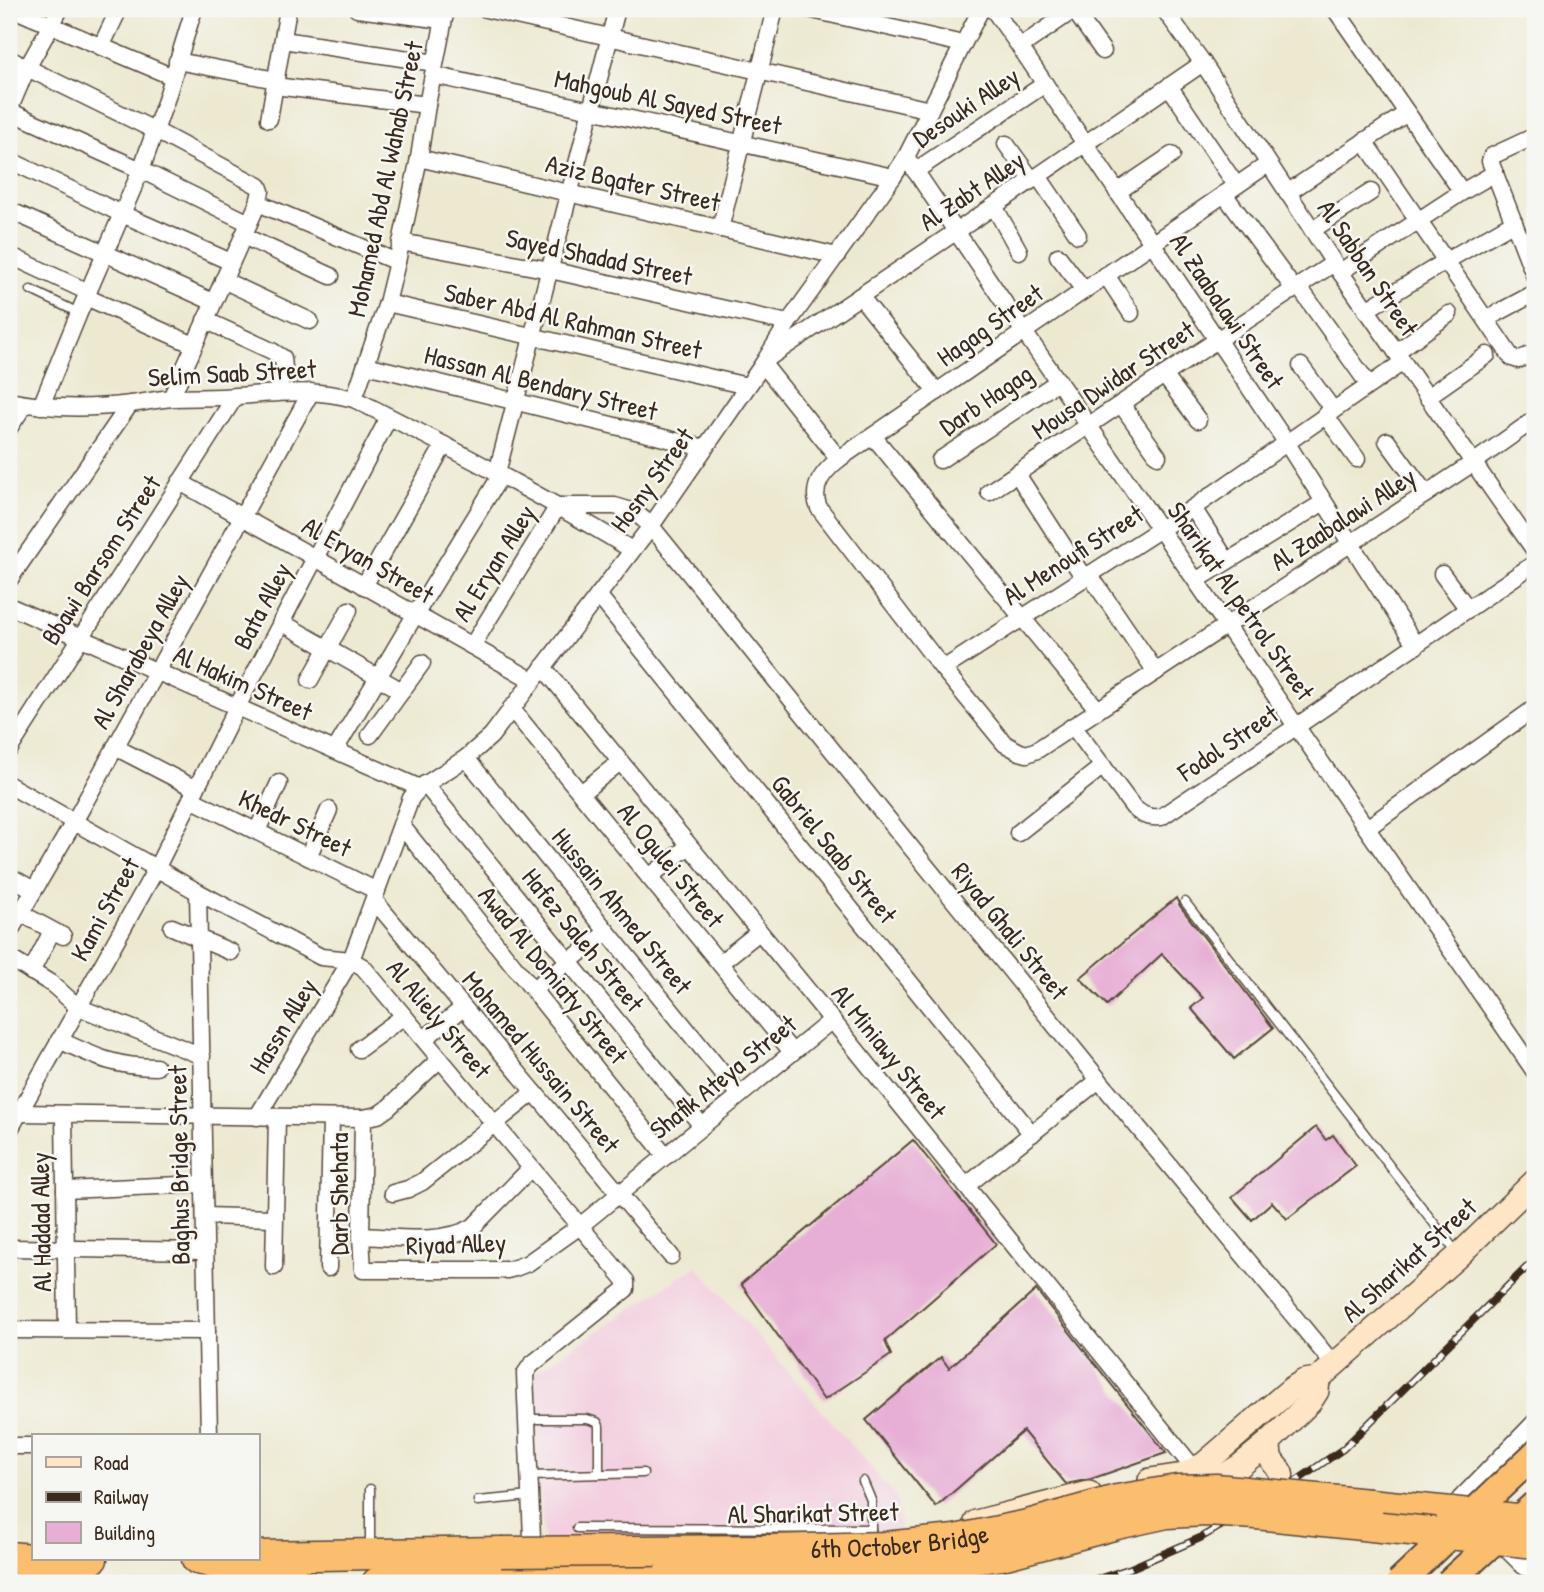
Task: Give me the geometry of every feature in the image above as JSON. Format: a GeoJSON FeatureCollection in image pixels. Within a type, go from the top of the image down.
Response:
{"type":"FeatureCollection","features":[{"type":"Feature","properties":{"kind":"highway","name":"6th October Bridge"},"geometry":{"type":"LineString","coordinates":[[259,1556],[884,1547],[955,1540],[1028,1525],[1117,1500],[1177,1490],[1203,1489],[1534,1511]]}},
{"type":"Feature","properties":{"kind":"highway","name":"6th October Bridge"},"geometry":{"type":"LineString","coordinates":[[377,1583],[499,1572],[759,1572],[909,1566],[1002,1555],[1167,1513],[1206,1511],[1535,1543]]}},
{"type":"Feature","properties":{"kind":"highway"},"geometry":{"type":"LineString","coordinates":[[9,1557],[32,1559]]}},
{"type":"Feature","properties":{"kind":"highway"},"geometry":{"type":"LineString","coordinates":[[201,1560],[297,1583]]}},
{"type":"Feature","properties":{"kind":"highway"},"geometry":{"type":"LineString","coordinates":[[9,1582],[28,1583]]}},
{"type":"Feature","properties":{"kind":"highway"},"geometry":{"type":"LineString","coordinates":[[208,1583],[253,1583]]}},
{"type":"Feature","properties":{"kind":"main road","name":"Al Sharikat Street"},"geometry":{"type":"LineString","coordinates":[[259,1544],[635,1533],[871,1532],[904,1535],[939,1531],[1183,1475],[1195,1470],[1219,1452],[1291,1389],[1326,1372],[1458,1256],[1535,1181]]}},
{"type":"Feature","properties":{"kind":"main road","name":"Al Sharikat Street"},"geometry":{"type":"LineString","coordinates":[[259,1549],[864,1542],[932,1538],[1127,1488],[1204,1482],[1225,1475],[1269,1442],[1311,1402],[1326,1372]]}},
{"type":"Feature","properties":{"kind":"main road"},"geometry":{"type":"LineString","coordinates":[[1269,1442],[1269,1453],[1282,1476],[1279,1484]]}},
{"type":"Feature","properties":{"kind":"main road"},"geometry":{"type":"LineString","coordinates":[[1399,1583],[1535,1454]]}},
{"type":"Feature","properties":{"kind":"main road"},"geometry":{"type":"LineString","coordinates":[[1241,1465],[1264,1486],[1272,1488],[1279,1484],[1460,1499],[1534,1511]]}},
{"type":"Feature","properties":{"kind":"main road"},"geometry":{"type":"LineString","coordinates":[[1448,1583],[1534,1511]]}},
{"type":"Feature","properties":{"kind":"main road"},"geometry":{"type":"LineString","coordinates":[[9,1543],[32,1547]]}},
{"type":"Feature","properties":{"kind":"main road"},"geometry":{"type":"LineString","coordinates":[[9,1549],[32,1547]]}},
{"type":"Feature","properties":{"kind":"street"},"geometry":{"type":"LineString","coordinates":[[13,9],[101,47],[175,69],[427,105]]}},
{"type":"Feature","properties":{"kind":"street"},"geometry":{"type":"LineString","coordinates":[[60,9],[27,68],[9,111],[141,170],[331,276]]}},
{"type":"Feature","properties":{"kind":"street"},"geometry":{"type":"LineString","coordinates":[[101,47],[119,9]]}},
{"type":"Feature","properties":{"kind":"street"},"geometry":{"type":"LineString","coordinates":[[9,428],[79,313],[106,253],[156,131],[194,9]]}},
{"type":"Feature","properties":{"kind":"street"},"geometry":{"type":"LineString","coordinates":[[269,118],[288,9]]}},
{"type":"Feature","properties":{"kind":"street"},"geometry":{"type":"LineString","coordinates":[[357,9],[444,14]]}},
{"type":"Feature","properties":{"kind":"street"},"geometry":{"type":"LineString","coordinates":[[486,9],[930,110]]}},
{"type":"Feature","properties":{"kind":"street"},"geometry":{"type":"LineString","coordinates":[[335,750],[499,474],[515,401],[617,9]]}},
{"type":"Feature","properties":{"kind":"street"},"geometry":{"type":"LineString","coordinates":[[720,229],[775,9]]}},
{"type":"Feature","properties":{"kind":"street"},"geometry":{"type":"LineString","coordinates":[[808,9],[964,44]]}},
{"type":"Feature","properties":{"kind":"street","name":"Hosny Street"},"geometry":{"type":"LineString","coordinates":[[423,786],[450,770],[491,736],[650,526],[765,362],[788,323],[894,177],[981,9]]}},
{"type":"Feature","properties":{"kind":"street","name":"Al Zaabalawi Street"},"geometry":{"type":"LineString","coordinates":[[993,9],[1286,442],[1416,646]]}},
{"type":"Feature","properties":{"kind":"street"},"geometry":{"type":"LineString","coordinates":[[1020,47],[1074,9],[1103,51]]}},
{"type":"Feature","properties":{"kind":"street","name":"Al Sabban Street"},"geometry":{"type":"LineString","coordinates":[[1164,9],[1203,63],[1337,268],[1535,551]]}},
{"type":"Feature","properties":{"kind":"street"},"geometry":{"type":"LineString","coordinates":[[1335,9],[1462,192]]}},
{"type":"Feature","properties":{"kind":"street","name":"Mohamed Abd Al Wahab Street"},"geometry":{"type":"LineString","coordinates":[[354,399],[387,303],[397,262],[419,158],[444,14]]}},
{"type":"Feature","properties":{"kind":"street","name":"Mahgoub Al Sayed Street"},"geometry":{"type":"LineString","coordinates":[[283,40],[434,69],[591,110],[894,177]]}},
{"type":"Feature","properties":{"kind":"street"},"geometry":{"type":"LineString","coordinates":[[9,59],[156,131],[258,186],[261,191],[171,398]]}},
{"type":"Feature","properties":{"kind":"street","name":"Al Zabt Alley"},"geometry":{"type":"LineString","coordinates":[[765,362],[1203,63]]}},
{"type":"Feature","properties":{"kind":"street","name":"Desouki Alley"},"geometry":{"type":"LineString","coordinates":[[915,171],[1045,84]]}},
{"type":"Feature","properties":{"kind":"street"},"geometry":{"type":"LineString","coordinates":[[1168,86],[1230,190],[1296,288],[1368,385]]}},
{"type":"Feature","properties":{"kind":"street"},"geometry":{"type":"LineString","coordinates":[[1287,193],[1407,113]]}},
{"type":"Feature","properties":{"kind":"street"},"geometry":{"type":"LineString","coordinates":[[1535,136],[1492,156],[1490,161],[1535,277]]}},
{"type":"Feature","properties":{"kind":"street"},"geometry":{"type":"LineString","coordinates":[[1364,141],[1514,359],[1530,355]]}},
{"type":"Feature","properties":{"kind":"street"},"geometry":{"type":"LineString","coordinates":[[1006,144],[1078,235]]}},
{"type":"Feature","properties":{"kind":"street"},"geometry":{"type":"LineString","coordinates":[[1118,192],[1172,155]]}},
{"type":"Feature","properties":{"kind":"street","name":"Sharikat Al petrol Street"},"geometry":{"type":"LineString","coordinates":[[906,157],[1535,1072]]}},
{"type":"Feature","properties":{"kind":"street","name":"Aziz Bqater Street"},"geometry":{"type":"LineString","coordinates":[[419,158],[836,256]]}},
{"type":"Feature","properties":{"kind":"street"},"geometry":{"type":"LineString","coordinates":[[9,160],[231,262]]}},
{"type":"Feature","properties":{"kind":"street","name":"Hagag Street"},"geometry":{"type":"LineString","coordinates":[[1037,750],[1027,754],[1005,744],[943,669],[819,508],[815,492],[817,484],[827,469],[839,459],[1268,164]]}},
{"type":"Feature","properties":{"kind":"street","name":"Mousa Dwidar Street"},"geometry":{"type":"LineString","coordinates":[[989,492],[1296,288],[1337,268],[1495,173]]}},
{"type":"Feature","properties":{"kind":"street"},"geometry":{"type":"LineString","coordinates":[[1312,230],[1371,192]]}},
{"type":"Feature","properties":{"kind":"street"},"geometry":{"type":"LineString","coordinates":[[258,203],[397,262]]}},
{"type":"Feature","properties":{"kind":"street"},"geometry":{"type":"LineString","coordinates":[[994,206],[1019,251]]}},
{"type":"Feature","properties":{"kind":"street"},"geometry":{"type":"LineString","coordinates":[[9,210],[213,302]]}},
{"type":"Feature","properties":{"kind":"street"},"geometry":{"type":"LineString","coordinates":[[1366,310],[1514,222]]}},
{"type":"Feature","properties":{"kind":"street","name":"Sayed Shadad Street"},"geometry":{"type":"LineString","coordinates":[[401,242],[550,270],[788,323]]}},
{"type":"Feature","properties":{"kind":"street"},"geometry":{"type":"LineString","coordinates":[[9,255],[194,345]]}},
{"type":"Feature","properties":{"kind":"street"},"geometry":{"type":"LineString","coordinates":[[1058,256],[1084,290]]}},
{"type":"Feature","properties":{"kind":"street"},"geometry":{"type":"LineString","coordinates":[[1105,275],[1131,313]]}},
{"type":"Feature","properties":{"kind":"street"},"geometry":{"type":"LineString","coordinates":[[223,280],[310,321]]}},
{"type":"Feature","properties":{"kind":"street"},"geometry":{"type":"LineString","coordinates":[[1486,319],[1535,293]]}},
{"type":"Feature","properties":{"kind":"street"},"geometry":{"type":"LineString","coordinates":[[860,296],[937,392]]}},
{"type":"Feature","properties":{"kind":"street","name":"Saber Abd Al Rahman Street"},"geometry":{"type":"LineString","coordinates":[[387,303],[747,386]]}},
{"type":"Feature","properties":{"kind":"street","name":"Al Menoufi Street"},"geometry":{"type":"LineString","coordinates":[[943,669],[1193,508],[1329,413],[1368,385],[1449,314]]}},
{"type":"Feature","properties":{"kind":"street"},"geometry":{"type":"LineString","coordinates":[[205,320],[283,358],[284,368],[278,392]]}},
{"type":"Feature","properties":{"kind":"street"},"geometry":{"type":"LineString","coordinates":[[1427,397],[1487,355]]}},
{"type":"Feature","properties":{"kind":"street"},"geometry":{"type":"LineString","coordinates":[[765,362],[839,459]]}},
{"type":"Feature","properties":{"kind":"street","name":"Hassan Al Bendary Street"},"geometry":{"type":"LineString","coordinates":[[366,365],[705,448]]}},
{"type":"Feature","properties":{"kind":"street"},"geometry":{"type":"LineString","coordinates":[[1301,366],[1357,459]]}},
{"type":"Feature","properties":{"kind":"street"},"geometry":{"type":"LineString","coordinates":[[1164,375],[1198,420]]}},
{"type":"Feature","properties":{"kind":"street","name":"Darb Hagag"},"geometry":{"type":"LineString","coordinates":[[940,460],[1059,381]]}},
{"type":"Feature","properties":{"kind":"street","name":"Selim Saab Street"},"geometry":{"type":"LineString","coordinates":[[25,403],[91,407],[171,398],[235,397],[278,392],[331,393],[354,399],[444,445],[558,506],[632,550]]}},
{"type":"Feature","properties":{"kind":"street","name":"Al Sharabeya Alley"},"geometry":{"type":"LineString","coordinates":[[9,933],[14,910],[34,890],[74,822],[311,392]]}},
{"type":"Feature","properties":{"kind":"street","name":"Bbawi Barsom Street"},"geometry":{"type":"LineString","coordinates":[[9,750],[235,397]]}},
{"type":"Feature","properties":{"kind":"street"},"geometry":{"type":"LineString","coordinates":[[9,580],[130,404]]}},
{"type":"Feature","properties":{"kind":"street"},"geometry":{"type":"LineString","coordinates":[[1121,404],[1158,456]]}},
{"type":"Feature","properties":{"kind":"street","name":"Bata Alley"},"geometry":{"type":"LineString","coordinates":[[237,707],[389,417]]}},
{"type":"Feature","properties":{"kind":"street","name":"Al Zaabalawi Alley"},"geometry":{"type":"LineString","coordinates":[[1037,750],[1473,463],[1535,419]]}},
{"type":"Feature","properties":{"kind":"street"},"geometry":{"type":"LineString","coordinates":[[873,436],[1098,710]]}},
{"type":"Feature","properties":{"kind":"street"},"geometry":{"type":"LineString","coordinates":[[1387,441],[1426,494]]}},
{"type":"Feature","properties":{"kind":"street"},"geometry":{"type":"LineString","coordinates":[[364,586],[444,445]]}},
{"type":"Feature","properties":{"kind":"street"},"geometry":{"type":"LineString","coordinates":[[1017,474],[1156,672]]}},
{"type":"Feature","properties":{"kind":"street","name":"Al Eryan Street"},"geometry":{"type":"LineString","coordinates":[[180,482],[532,680]]}},
{"type":"Feature","properties":{"kind":"street"},"geometry":{"type":"LineString","coordinates":[[1197,580],[1324,502]]}},
{"type":"Feature","properties":{"kind":"street","name":"Selim Saab Street"},"geometry":{"type":"LineString","coordinates":[[558,506],[615,506],[635,512],[650,526]]}},
{"type":"Feature","properties":{"kind":"street","name":"Al Eryan Alley"},"geometry":{"type":"LineString","coordinates":[[472,646],[558,506]]}},
{"type":"Feature","properties":{"kind":"street"},"geometry":{"type":"LineString","coordinates":[[1193,508],[1227,561]]}},
{"type":"Feature","properties":{"kind":"street","name":"Riyad Ghali Street"},"geometry":{"type":"LineString","coordinates":[[650,526],[1099,1080],[1326,1372]]}},
{"type":"Feature","properties":{"kind":"street","name":"Fodol Street"},"geometry":{"type":"LineString","coordinates":[[1073,726],[1133,807],[1151,818],[1161,817],[1416,646],[1535,562]]}},
{"type":"Feature","properties":{"kind":"street"},"geometry":{"type":"LineString","coordinates":[[1442,574],[1468,609]]}},
{"type":"Feature","properties":{"kind":"street","name":"Gabriel Saab Street"},"geometry":{"type":"LineString","coordinates":[[598,595],[1032,1133]]}},
{"type":"Feature","properties":{"kind":"street","name":"Al Hakim Street"},"geometry":{"type":"LineString","coordinates":[[9,606],[423,786]]}},
{"type":"Feature","properties":{"kind":"street"},"geometry":{"type":"LineString","coordinates":[[310,680],[349,610]]}},
{"type":"Feature","properties":{"kind":"street"},"geometry":{"type":"LineString","coordinates":[[281,622],[402,691]]}},
{"type":"Feature","properties":{"kind":"street"},"geometry":{"type":"LineString","coordinates":[[370,736],[422,663]]}},
{"type":"Feature","properties":{"kind":"street","name":"Al Miniawy Street"},"geometry":{"type":"LineString","coordinates":[[543,667],[1195,1470]]}},
{"type":"Feature","properties":{"kind":"street","name":"Kami Street"},"geometry":{"type":"LineString","coordinates":[[9,1131],[14,1112],[60,1040],[156,869],[237,707]]}},
{"type":"Feature","properties":{"kind":"street","name":"Al Ogulei Street"},"geometry":{"type":"LineString","coordinates":[[511,708],[793,1052]]}},
{"type":"Feature","properties":{"kind":"street"},"geometry":{"type":"LineString","coordinates":[[1367,828],[1535,708]]}},
{"type":"Feature","properties":{"kind":"street","name":"Khedr Street"},"geometry":{"type":"LineString","coordinates":[[115,747],[257,831],[375,895]]}},
{"type":"Feature","properties":{"kind":"street","name":"Hussain Ahmed Street"},"geometry":{"type":"LineString","coordinates":[[466,758],[740,1095]]}},
{"type":"Feature","properties":{"kind":"street"},"geometry":{"type":"LineString","coordinates":[[581,793],[620,762]]}},
{"type":"Feature","properties":{"kind":"street"},"geometry":{"type":"LineString","coordinates":[[1018,833],[1103,766]]}},
{"type":"Feature","properties":{"kind":"street"},"geometry":{"type":"LineString","coordinates":[[257,831],[279,783]]}},
{"type":"Feature","properties":{"kind":"street","name":"Al Aliely Street"},"geometry":{"type":"LineString","coordinates":[[9,785],[156,869],[321,957],[351,960],[363,967],[626,1281],[626,1289],[528,1370],[525,1379],[527,1419]]}},
{"type":"Feature","properties":{"kind":"street"},"geometry":{"type":"LineString","coordinates":[[351,960],[411,798],[423,786]]}},
{"type":"Feature","properties":{"kind":"street","name":"Hafez Saleh Street"},"geometry":{"type":"LineString","coordinates":[[423,786],[702,1126]]}},
{"type":"Feature","properties":{"kind":"street"},"geometry":{"type":"LineString","coordinates":[[308,857],[329,810]]}},
{"type":"Feature","properties":{"kind":"street","name":"Awad Al Domiaty Street"},"geometry":{"type":"LineString","coordinates":[[401,825],[666,1156]]}},
{"type":"Feature","properties":{"kind":"street"},"geometry":{"type":"LineString","coordinates":[[649,877],[689,846]]}},
{"type":"Feature","properties":{"kind":"street"},"geometry":{"type":"LineString","coordinates":[[9,876],[34,890]]}},
{"type":"Feature","properties":{"kind":"street","name":"Baghus Bridge Street"},"geometry":{"type":"LineString","coordinates":[[198,892],[209,1434]]}},
{"type":"Feature","properties":{"kind":"street","name":"Mohamed Hussain Street"},"geometry":{"type":"LineString","coordinates":[[375,895],[463,1007],[671,1256]]}},
{"type":"Feature","properties":{"kind":"street"},"geometry":{"type":"LineString","coordinates":[[14,910],[57,933],[31,972]]}},
{"type":"Feature","properties":{"kind":"street"},"geometry":{"type":"LineString","coordinates":[[172,927],[231,952]]}},
{"type":"Feature","properties":{"kind":"street"},"geometry":{"type":"LineString","coordinates":[[533,989],[607,932]]}},
{"type":"Feature","properties":{"kind":"street"},"geometry":{"type":"LineString","coordinates":[[720,963],[760,932]]}},
{"type":"Feature","properties":{"kind":"street"},"geometry":{"type":"LineString","coordinates":[[9,958],[52,984],[78,1007],[202,1056]]}},
{"type":"Feature","properties":{"kind":"street","name":"Hassn Alley"},"geometry":{"type":"LineString","coordinates":[[257,1117],[351,960]]}},
{"type":"Feature","properties":{"kind":"street"},"geometry":{"type":"LineString","coordinates":[[424,1040],[463,1007]]}},
{"type":"Feature","properties":{"kind":"street"},"geometry":{"type":"LineString","coordinates":[[359,1049],[404,1016]]}},
{"type":"Feature","properties":{"kind":"street","name":"Shafik Ateya Street"},"geometry":{"type":"LineString","coordinates":[[580,1226],[832,1020]]}},
{"type":"Feature","properties":{"kind":"street"},"geometry":{"type":"LineString","coordinates":[[60,1040],[121,1065],[156,1067]]}},
{"type":"Feature","properties":{"kind":"street"},"geometry":{"type":"LineString","coordinates":[[14,1112],[363,1118],[378,1115],[388,1108],[440,1059]]}},
{"type":"Feature","properties":{"kind":"street"},"geometry":{"type":"LineString","coordinates":[[966,1186],[1099,1080]]}},
{"type":"Feature","properties":{"kind":"street"},"geometry":{"type":"LineString","coordinates":[[393,1193],[422,1182],[534,1092]]}},
{"type":"Feature","properties":{"kind":"street","name":"Al Haddad Alley"},"geometry":{"type":"LineString","coordinates":[[64,1114],[67,1330]]}},
{"type":"Feature","properties":{"kind":"street"},"geometry":{"type":"LineString","coordinates":[[274,1267],[277,1117]]}},
{"type":"Feature","properties":{"kind":"street"},"geometry":{"type":"LineString","coordinates":[[328,1268],[331,1118]]}},
{"type":"Feature","properties":{"kind":"street","name":"Darb Shehata"},"geometry":{"type":"LineString","coordinates":[[363,1118],[363,1270]]}},
{"type":"Feature","properties":{"kind":"street"},"geometry":{"type":"LineString","coordinates":[[361,1236],[427,1238],[462,1234],[473,1227],[531,1168]]}},
{"type":"Feature","properties":{"kind":"street"},"geometry":{"type":"LineString","coordinates":[[65,1190],[204,1184]]}},
{"type":"Feature","properties":{"kind":"street"},"geometry":{"type":"LineString","coordinates":[[205,1216],[275,1218]]}},
{"type":"Feature","properties":{"kind":"street","name":"Riyad Alley"},"geometry":{"type":"LineString","coordinates":[[363,1270],[506,1270],[528,1263],[580,1226]]}},
{"type":"Feature","properties":{"kind":"street"},"geometry":{"type":"LineString","coordinates":[[9,1248],[205,1251]]}},
{"type":"Feature","properties":{"kind":"street"},"geometry":{"type":"LineString","coordinates":[[9,1330],[207,1331]]}},
{"type":"Feature","properties":{"kind":"street"},"geometry":{"type":"LineString","coordinates":[[527,1419],[532,1538]]}},
{"type":"Feature","properties":{"kind":"street"},"geometry":{"type":"LineString","coordinates":[[1535,1422],[1460,1499],[1525,1564],[1535,1570]]}},
{"type":"Feature","properties":{"kind":"street"},"geometry":{"type":"LineString","coordinates":[[9,1446],[32,1446]]}},
{"type":"Feature","properties":{"kind":"lane"},"geometry":{"type":"LineString","coordinates":[[31,290],[79,313]]}},
{"type":"Feature","properties":{"kind":"lane"},"geometry":{"type":"LineString","coordinates":[[1185,902],[1458,1256]]}},
{"type":"Feature","properties":{"kind":"lane"},"geometry":{"type":"LineString","coordinates":[[527,1419],[593,1419],[597,1422],[599,1474]]}},
{"type":"Feature","properties":{"kind":"lane"},"geometry":{"type":"LineString","coordinates":[[529,1476],[643,1473]]}},
{"type":"Feature","properties":{"kind":"lane"},"geometry":{"type":"LineString","coordinates":[[863,1481],[871,1500],[871,1532]]}},
{"type":"Feature","properties":{"kind":"lane"},"geometry":{"type":"LineString","coordinates":[[370,1489],[370,1541]]}},
{"type":"Feature","properties":{"kind":"lane"},"geometry":{"type":"LineString","coordinates":[[478,1500],[530,1496]]}},
{"type":"Feature","properties":{"kind":"lane"},"geometry":{"type":"LineString","coordinates":[[577,1528],[635,1533]]}},
{"type":"Feature","properties":{"kind":"shaded area"},"geometry":{"type":"Polygon","coordinates":[[[697,1266],[897,1498],[903,1550],[545,1555],[531,1375],[697,1266]]]}},
{"type":"Feature","properties":{"kind":"building"},"geometry":{"type":"Polygon","coordinates":[[[1176,898],[1273,1028],[1234,1059],[1191,1008],[1203,998],[1162,954],[1107,1005],[1080,978],[1176,898]]]}},
{"type":"Feature","properties":{"kind":"building"},"geometry":{"type":"Polygon","coordinates":[[[1316,1127],[1326,1140],[1333,1135],[1356,1166],[1287,1219],[1272,1202],[1252,1220],[1232,1197],[1316,1127]]]}},
{"type":"Feature","properties":{"kind":"building"},"geometry":{"type":"Polygon","coordinates":[[[913,1140],[996,1244],[885,1341],[891,1355],[824,1400],[741,1284],[913,1140]]]}},
{"type":"Feature","properties":{"kind":"building"},"geometry":{"type":"Polygon","coordinates":[[[1036,1290],[1166,1453],[1091,1479],[1066,1484],[1023,1431],[936,1507],[866,1420],[941,1357],[949,1368],[1036,1290]]]}},
{"type":"Feature","properties":{"kind":"railway"},"geometry":{"type":"LineString","coordinates":[[1086,1583],[1131,1568],[1200,1538],[1289,1486],[1343,1449],[1535,1259]]}}]}
